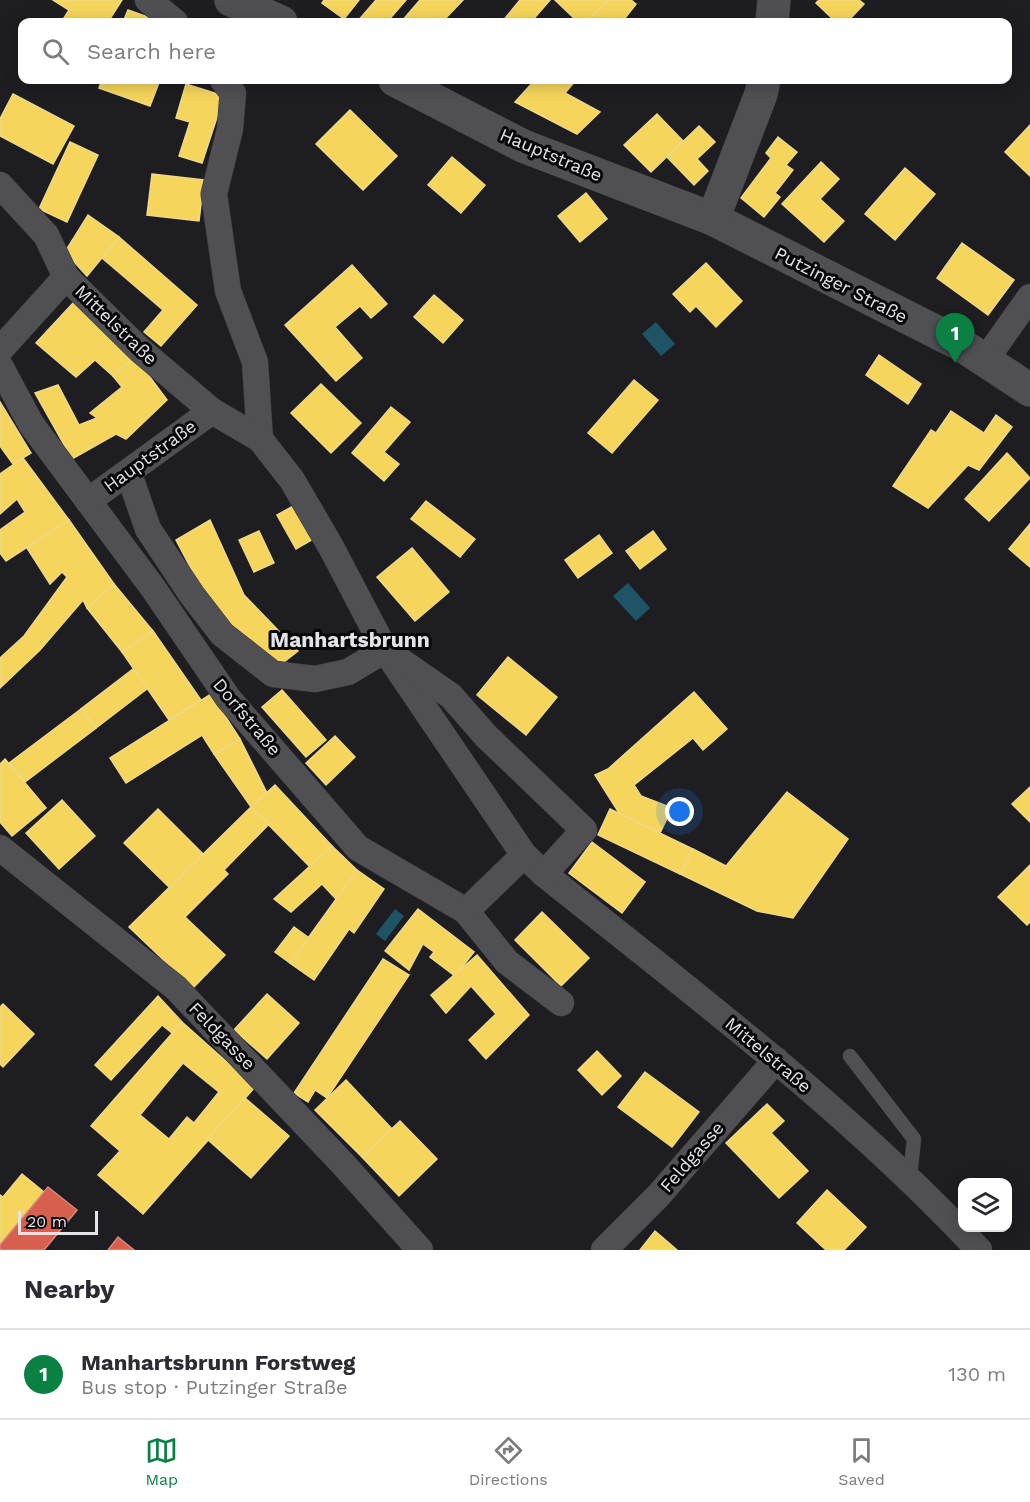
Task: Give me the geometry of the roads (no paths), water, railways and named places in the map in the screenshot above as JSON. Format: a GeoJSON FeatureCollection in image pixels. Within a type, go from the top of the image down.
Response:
{"type":"FeatureCollection","features":[{"type":"Feature","properties":{"kind":"street"},"geometry":{"type":"LineString","coordinates":[[148,0],[170,18]]}},
{"type":"Feature","properties":{"kind":"street"},"geometry":{"type":"LineString","coordinates":[[231,0],[273,18]]}},
{"type":"Feature","properties":{"kind":"street"},"geometry":{"type":"LineString","coordinates":[[772,18],[774,0]]}},
{"type":"Feature","properties":{"kind":"street"},"geometry":{"type":"LineString","coordinates":[[226,84],[233,93],[230,129],[214,194],[228,291],[255,362],[260,439]]}},
{"type":"Feature","properties":{"kind":"street","name":"Hauptstraße"},"geometry":{"type":"LineString","coordinates":[[403,84],[523,146],[713,219]]}},
{"type":"Feature","properties":{"kind":"street"},"geometry":{"type":"LineString","coordinates":[[713,219],[763,84]]}},
{"type":"Feature","properties":{"kind":"street","name":"Mittelstraße"},"geometry":{"type":"LineString","coordinates":[[0,185],[46,235],[66,277],[140,350],[212,411],[260,439],[298,490],[332,547],[385,650],[524,855],[544,874],[776,1060],[910,1177],[979,1250]]}},
{"type":"Feature","properties":{"kind":"street","name":"Putzinger Straße"},"geometry":{"type":"LineString","coordinates":[[713,219],[986,359],[1030,390]]}},
{"type":"Feature","properties":{"kind":"street"},"geometry":{"type":"LineString","coordinates":[[0,350],[66,277]]}},
{"type":"Feature","properties":{"kind":"street"},"geometry":{"type":"LineString","coordinates":[[986,359],[1030,297]]}},
{"type":"Feature","properties":{"kind":"street","name":"Dorfstraße"},"geometry":{"type":"LineString","coordinates":[[0,366],[31,424],[153,588],[228,698],[358,848],[466,911],[507,962],[561,1003]]}},
{"type":"Feature","properties":{"kind":"street","name":"Hauptstraße"},"geometry":{"type":"LineString","coordinates":[[88,501],[129,474],[212,411]]}},
{"type":"Feature","properties":{"kind":"street"},"geometry":{"type":"LineString","coordinates":[[129,474],[148,529],[192,595],[222,634],[273,674],[315,679],[348,672],[385,650]]}},
{"type":"Feature","properties":{"kind":"street","name":"Mittelstraße"},"geometry":{"type":"LineString","coordinates":[[385,650],[450,696],[486,736],[584,830],[544,874]]}},
{"type":"Feature","properties":{"kind":"street","name":"Feldgasse"},"geometry":{"type":"LineString","coordinates":[[0,848],[176,988],[343,1164],[420,1250]]}},
{"type":"Feature","properties":{"kind":"street"},"geometry":{"type":"LineString","coordinates":[[466,911],[524,855]]}},
{"type":"Feature","properties":{"kind":"street","name":"Feldgasse"},"geometry":{"type":"LineString","coordinates":[[604,1250],[658,1196],[776,1060]]}},
{"type":"Feature","properties":{"kind":"lane"},"geometry":{"type":"LineString","coordinates":[[850,1056],[914,1139],[910,1177]]}},
{"type":"Feature","properties":{"kind":"water"},"geometry":{"type":"Polygon","coordinates":[[[656,322],[675,344],[661,356],[642,334],[656,322]]]}},
{"type":"Feature","properties":{"kind":"water"},"geometry":{"type":"Polygon","coordinates":[[[628,583],[650,608],[636,621],[613,596],[628,583]]]}},
{"type":"Feature","properties":{"kind":"water"},"geometry":{"type":"Polygon","coordinates":[[[395,909],[404,916],[385,941],[376,934],[395,909]]]}},
{"type":"Feature","properties":{"kind":"place","name":"Manhartsbrunn Forstweg"},"geometry":{"type":"Point","coordinates":[955,363]}},
{"type":"Feature","properties":{"kind":"district","name":"Manhartsbrunn"},"geometry":{"type":"Point","coordinates":[350,640]}}]}
